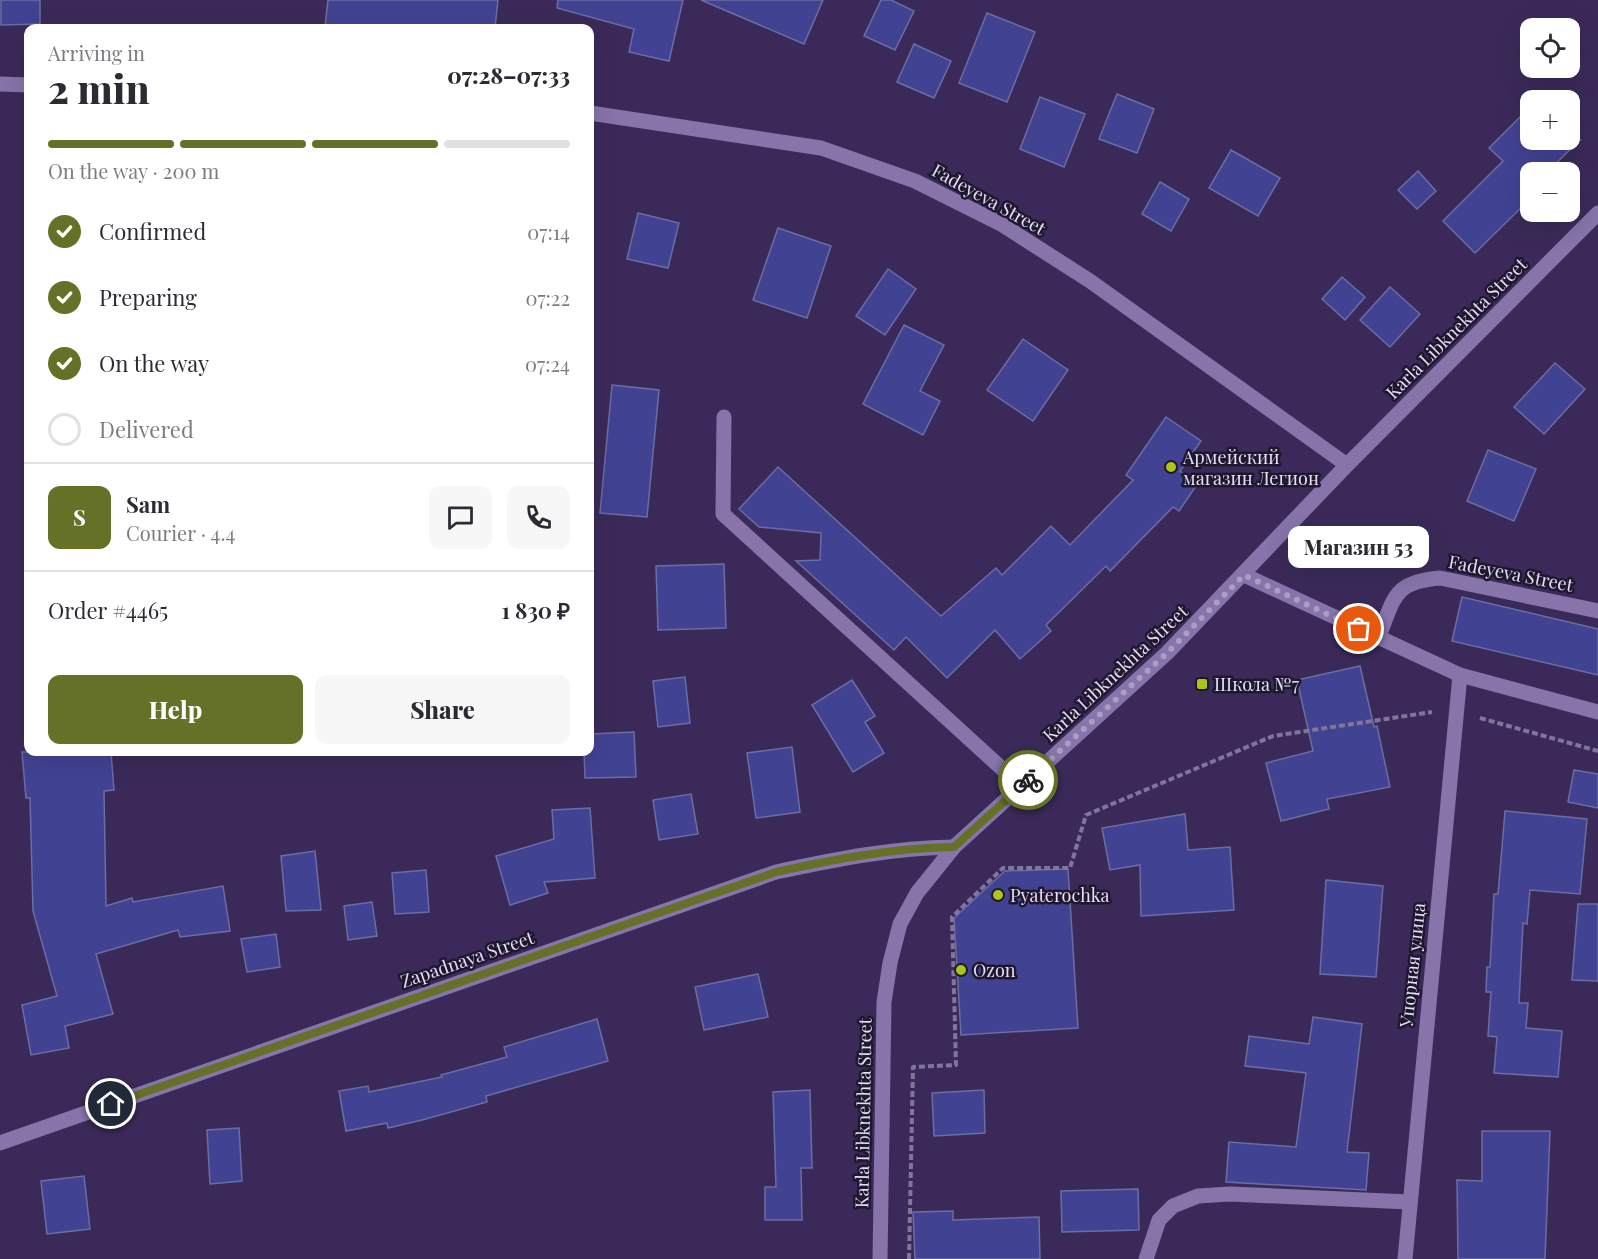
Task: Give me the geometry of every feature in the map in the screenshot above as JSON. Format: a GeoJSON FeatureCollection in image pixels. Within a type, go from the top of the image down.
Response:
{"type":"FeatureCollection","features":[{"type":"Feature","properties":{"kind":"main road"},"geometry":{"type":"LineString","coordinates":[[0,84],[24,85]]}},
{"type":"Feature","properties":{"kind":"main road","name":"Fadeyeva Street"},"geometry":{"type":"LineString","coordinates":[[594,114],[821,148],[915,181],[1001,224],[1090,281],[1347,465]]}},
{"type":"Feature","properties":{"kind":"main road","name":"Karla Libknekhta Street"},"geometry":{"type":"LineString","coordinates":[[880,1259],[884,1002],[890,963],[900,924],[917,892],[954,847],[1167,653],[1347,465],[1598,213]]}},
{"type":"Feature","properties":{"kind":"main road"},"geometry":{"type":"LineString","coordinates":[[724,417],[723,514],[1021,786]]}},
{"type":"Feature","properties":{"kind":"main road"},"geometry":{"type":"LineString","coordinates":[[1244,575],[1460,675],[1598,712]]}},
{"type":"Feature","properties":{"kind":"main road","name":"Fadeyeva Street"},"geometry":{"type":"LineString","coordinates":[[1378,638],[1396,594],[1415,580],[1440,578],[1598,610]]}},
{"type":"Feature","properties":{"kind":"main road","name":"Упорная улица"},"geometry":{"type":"LineString","coordinates":[[1405,1259],[1460,675]]}},
{"type":"Feature","properties":{"kind":"main road","name":"Zapadnaya Street"},"geometry":{"type":"LineString","coordinates":[[0,1143],[776,872],[864,853],[910,848],[954,847]]}},
{"type":"Feature","properties":{"kind":"main road"},"geometry":{"type":"LineString","coordinates":[[1146,1259],[1159,1220],[1173,1206],[1198,1196],[1230,1194],[1409,1202]]}},
{"type":"Feature","properties":{"kind":"path"},"geometry":{"type":"LineString","coordinates":[[909,1259],[913,1067],[956,1065],[952,917],[1003,868],[1070,868],[1086,815],[1273,736],[1442,711],[1457,712],[1598,751]]}},
{"type":"Feature","properties":{"kind":"building"},"geometry":{"type":"Polygon","coordinates":[[[1,0],[40,0],[40,24],[1,25],[1,0]]]}},
{"type":"Feature","properties":{"kind":"building"},"geometry":{"type":"Polygon","coordinates":[[[328,0],[498,0],[495,24],[325,24],[328,0]]]}},
{"type":"Feature","properties":{"kind":"building"},"geometry":{"type":"Polygon","coordinates":[[[558,0],[683,0],[669,61],[629,52],[634,29],[557,8],[558,0]]]}},
{"type":"Feature","properties":{"kind":"building"},"geometry":{"type":"Polygon","coordinates":[[[701,0],[823,0],[804,44],[701,0]]]}},
{"type":"Feature","properties":{"kind":"building"},"geometry":{"type":"Polygon","coordinates":[[[881,0],[891,0],[914,11],[895,50],[864,36],[881,0]]]}},
{"type":"Feature","properties":{"kind":"building"},"geometry":{"type":"Polygon","coordinates":[[[987,13],[1035,32],[1007,102],[959,83],[987,13]]]}},
{"type":"Feature","properties":{"kind":"building"},"geometry":{"type":"Polygon","coordinates":[[[914,44],[951,61],[934,98],[897,82],[914,44]]]}},
{"type":"Feature","properties":{"kind":"building"},"geometry":{"type":"Polygon","coordinates":[[[1117,94],[1154,109],[1137,153],[1099,139],[1117,94]]]}},
{"type":"Feature","properties":{"kind":"building"},"geometry":{"type":"Polygon","coordinates":[[[1040,97],[1085,114],[1064,167],[1020,149],[1040,97]]]}},
{"type":"Feature","properties":{"kind":"building"},"geometry":{"type":"Polygon","coordinates":[[[1520,117],[1520,150],[1570,150],[1557,162],[1520,162],[1520,209],[1475,253],[1443,221],[1503,161],[1489,148],[1520,117]]]}},
{"type":"Feature","properties":{"kind":"building"},"geometry":{"type":"Polygon","coordinates":[[[1231,150],[1280,178],[1258,216],[1209,188],[1231,150]]]}},
{"type":"Feature","properties":{"kind":"building"},"geometry":{"type":"Polygon","coordinates":[[[1418,171],[1436,191],[1417,209],[1398,190],[1418,171]]]}},
{"type":"Feature","properties":{"kind":"building"},"geometry":{"type":"Polygon","coordinates":[[[1160,182],[1189,199],[1171,231],[1142,214],[1160,182]]]}},
{"type":"Feature","properties":{"kind":"building"},"geometry":{"type":"Polygon","coordinates":[[[638,213],[679,223],[668,268],[627,259],[638,213]]]}},
{"type":"Feature","properties":{"kind":"building"},"geometry":{"type":"Polygon","coordinates":[[[778,228],[831,246],[807,318],[753,300],[778,228]]]}},
{"type":"Feature","properties":{"kind":"building"},"geometry":{"type":"Polygon","coordinates":[[[888,269],[916,289],[885,335],[856,316],[888,269]]]}},
{"type":"Feature","properties":{"kind":"building"},"geometry":{"type":"Polygon","coordinates":[[[1342,277],[1365,297],[1345,320],[1322,299],[1342,277]]]}},
{"type":"Feature","properties":{"kind":"building"},"geometry":{"type":"Polygon","coordinates":[[[1390,287],[1420,314],[1390,347],[1360,320],[1390,287]]]}},
{"type":"Feature","properties":{"kind":"building"},"geometry":{"type":"Polygon","coordinates":[[[904,325],[944,345],[920,391],[940,401],[923,435],[863,404],[904,325]]]}},
{"type":"Feature","properties":{"kind":"building"},"geometry":{"type":"Polygon","coordinates":[[[1023,339],[1068,370],[1033,421],[987,390],[1023,339]]]}},
{"type":"Feature","properties":{"kind":"building"},"geometry":{"type":"Polygon","coordinates":[[[1555,363],[1585,389],[1544,434],[1514,407],[1555,363]]]}},
{"type":"Feature","properties":{"kind":"building"},"geometry":{"type":"Polygon","coordinates":[[[612,385],[659,390],[647,517],[600,513],[612,385]]]}},
{"type":"Feature","properties":{"kind":"building"},"geometry":{"type":"Polygon","coordinates":[[[1166,417],[1201,441],[1180,471],[1198,483],[1179,511],[1173,507],[1110,571],[1106,566],[1046,625],[1051,631],[1020,659],[995,630],[947,678],[906,637],[894,650],[796,561],[820,560],[821,533],[759,527],[739,509],[778,467],[941,616],[996,568],[1002,575],[1051,526],[1070,545],[1133,480],[1126,475],[1166,417]]]}},
{"type":"Feature","properties":{"kind":"building"},"geometry":{"type":"Polygon","coordinates":[[[1488,450],[1536,469],[1514,521],[1467,501],[1488,450]]]}},
{"type":"Feature","properties":{"kind":"building"},"geometry":{"type":"Polygon","coordinates":[[[724,564],[726,628],[658,630],[656,566],[724,564]]]}},
{"type":"Feature","properties":{"kind":"building"},"geometry":{"type":"Polygon","coordinates":[[[1462,597],[1598,629],[1598,675],[1452,641],[1462,597]]]}},
{"type":"Feature","properties":{"kind":"building"},"geometry":{"type":"Polygon","coordinates":[[[1360,666],[1374,727],[1377,726],[1390,787],[1327,799],[1329,809],[1281,821],[1266,763],[1313,751],[1297,680],[1360,666]]]}},
{"type":"Feature","properties":{"kind":"building"},"geometry":{"type":"Polygon","coordinates":[[[685,677],[690,723],[658,727],[653,681],[685,677]]]}},
{"type":"Feature","properties":{"kind":"building"},"geometry":{"type":"Polygon","coordinates":[[[852,680],[875,716],[865,722],[884,753],[853,772],[812,705],[852,680]]]}},
{"type":"Feature","properties":{"kind":"building"},"geometry":{"type":"Polygon","coordinates":[[[634,732],[636,777],[585,778],[584,756],[594,756],[594,734],[634,732]]]}},
{"type":"Feature","properties":{"kind":"building"},"geometry":{"type":"Polygon","coordinates":[[[792,747],[800,812],[756,818],[747,753],[792,747]]]}},
{"type":"Feature","properties":{"kind":"building"},"geometry":{"type":"Polygon","coordinates":[[[22,752],[24,756],[111,756],[114,790],[104,791],[106,906],[132,898],[133,902],[223,886],[230,931],[180,937],[178,930],[96,954],[113,1014],[65,1026],[69,1048],[31,1055],[22,1005],[57,996],[33,911],[30,798],[26,798],[22,752]]]}},
{"type":"Feature","properties":{"kind":"building"},"geometry":{"type":"Polygon","coordinates":[[[1574,770],[1598,774],[1598,808],[1568,802],[1574,770]]]}},
{"type":"Feature","properties":{"kind":"building"},"geometry":{"type":"Polygon","coordinates":[[[691,794],[698,834],[659,840],[653,800],[691,794]]]}},
{"type":"Feature","properties":{"kind":"building"},"geometry":{"type":"Polygon","coordinates":[[[590,808],[595,878],[544,882],[548,893],[510,905],[496,856],[554,839],[552,810],[590,808]]]}},
{"type":"Feature","properties":{"kind":"building"},"geometry":{"type":"Polygon","coordinates":[[[1505,811],[1587,819],[1580,894],[1530,890],[1527,924],[1523,923],[1519,1003],[1528,1003],[1526,1028],[1562,1031],[1558,1077],[1494,1073],[1497,1037],[1488,1036],[1491,992],[1486,992],[1487,967],[1490,967],[1494,894],[1498,894],[1505,811]]]}},
{"type":"Feature","properties":{"kind":"building"},"geometry":{"type":"Polygon","coordinates":[[[1185,814],[1188,850],[1230,847],[1234,910],[1141,916],[1140,865],[1110,870],[1102,828],[1185,814]]]}},
{"type":"Feature","properties":{"kind":"building"},"geometry":{"type":"Polygon","coordinates":[[[315,851],[321,910],[286,911],[281,856],[315,851]]]}},
{"type":"Feature","properties":{"kind":"building"},"geometry":{"type":"Polygon","coordinates":[[[1068,869],[1078,1028],[961,1035],[954,918],[1005,871],[1068,869]]]}},
{"type":"Feature","properties":{"kind":"building"},"geometry":{"type":"Polygon","coordinates":[[[426,870],[429,912],[395,914],[392,873],[426,870]]]}},
{"type":"Feature","properties":{"kind":"building"},"geometry":{"type":"Polygon","coordinates":[[[1326,880],[1383,886],[1376,977],[1320,974],[1326,880]]]}},
{"type":"Feature","properties":{"kind":"building"},"geometry":{"type":"Polygon","coordinates":[[[372,902],[377,936],[348,940],[344,906],[372,902]]]}},
{"type":"Feature","properties":{"kind":"building"},"geometry":{"type":"Polygon","coordinates":[[[1578,904],[1598,904],[1598,981],[1572,980],[1578,904]]]}},
{"type":"Feature","properties":{"kind":"building"},"geometry":{"type":"Polygon","coordinates":[[[276,934],[280,967],[247,972],[241,939],[276,934]]]}},
{"type":"Feature","properties":{"kind":"building"},"geometry":{"type":"Polygon","coordinates":[[[758,974],[768,1017],[704,1030],[695,987],[758,974]]]}},
{"type":"Feature","properties":{"kind":"building"},"geometry":{"type":"Polygon","coordinates":[[[1313,1017],[1362,1024],[1347,1152],[1369,1153],[1366,1190],[1226,1182],[1229,1142],[1296,1147],[1306,1073],[1245,1066],[1249,1036],[1309,1044],[1313,1017]]]}},
{"type":"Feature","properties":{"kind":"building"},"geometry":{"type":"Polygon","coordinates":[[[597,1019],[608,1061],[486,1096],[487,1102],[422,1120],[388,1128],[387,1123],[346,1131],[339,1091],[368,1086],[369,1092],[442,1077],[441,1075],[507,1057],[504,1047],[597,1019]]]}},
{"type":"Feature","properties":{"kind":"building"},"geometry":{"type":"Polygon","coordinates":[[[810,1090],[812,1168],[801,1168],[802,1220],[765,1220],[765,1187],[776,1187],[773,1092],[810,1090]]]}},
{"type":"Feature","properties":{"kind":"building"},"geometry":{"type":"Polygon","coordinates":[[[984,1090],[985,1133],[934,1136],[932,1093],[984,1090]]]}},
{"type":"Feature","properties":{"kind":"building"},"geometry":{"type":"Polygon","coordinates":[[[239,1128],[242,1181],[210,1184],[207,1130],[239,1128]]]}},
{"type":"Feature","properties":{"kind":"building"},"geometry":{"type":"Polygon","coordinates":[[[1482,1131],[1550,1131],[1545,1259],[1458,1259],[1457,1180],[1482,1181],[1482,1131]]]}},
{"type":"Feature","properties":{"kind":"building"},"geometry":{"type":"Polygon","coordinates":[[[84,1176],[90,1229],[47,1234],[41,1181],[84,1176]]]}},
{"type":"Feature","properties":{"kind":"building"},"geometry":{"type":"Polygon","coordinates":[[[1138,1189],[1139,1230],[1062,1232],[1061,1191],[1138,1189]]]}},
{"type":"Feature","properties":{"kind":"building"},"geometry":{"type":"Polygon","coordinates":[[[953,1211],[953,1220],[1039,1217],[1040,1259],[915,1259],[913,1212],[953,1211]]]}},
{"type":"Feature","properties":{"kind":"way so far"},"geometry":{"type":"LineString","coordinates":[[1028,780],[1167,653],[1244,575],[1359,629]]}},
{"type":"Feature","properties":{"kind":"place","name":"Армейский магазин Легион"},"geometry":{"type":"Point","coordinates":[1171,467]}},
{"type":"Feature","properties":{"kind":"place","name":"Магазин 53"},"geometry":{"type":"Point","coordinates":[1359,629]}},
{"type":"Feature","properties":{"kind":"place","name":"Школа №7"},"geometry":{"type":"Point","coordinates":[1202,684]}},
{"type":"Feature","properties":{"kind":"place","name":"Pyaterochka"},"geometry":{"type":"Point","coordinates":[998,895]}},
{"type":"Feature","properties":{"kind":"place","name":"Ozon"},"geometry":{"type":"Point","coordinates":[961,970]}},
{"type":"Feature","properties":{"kind":"route"},"geometry":{"type":"LineString","coordinates":[[111,1104],[776,872],[864,853],[910,848],[954,847],[1028,780]]}}]}
